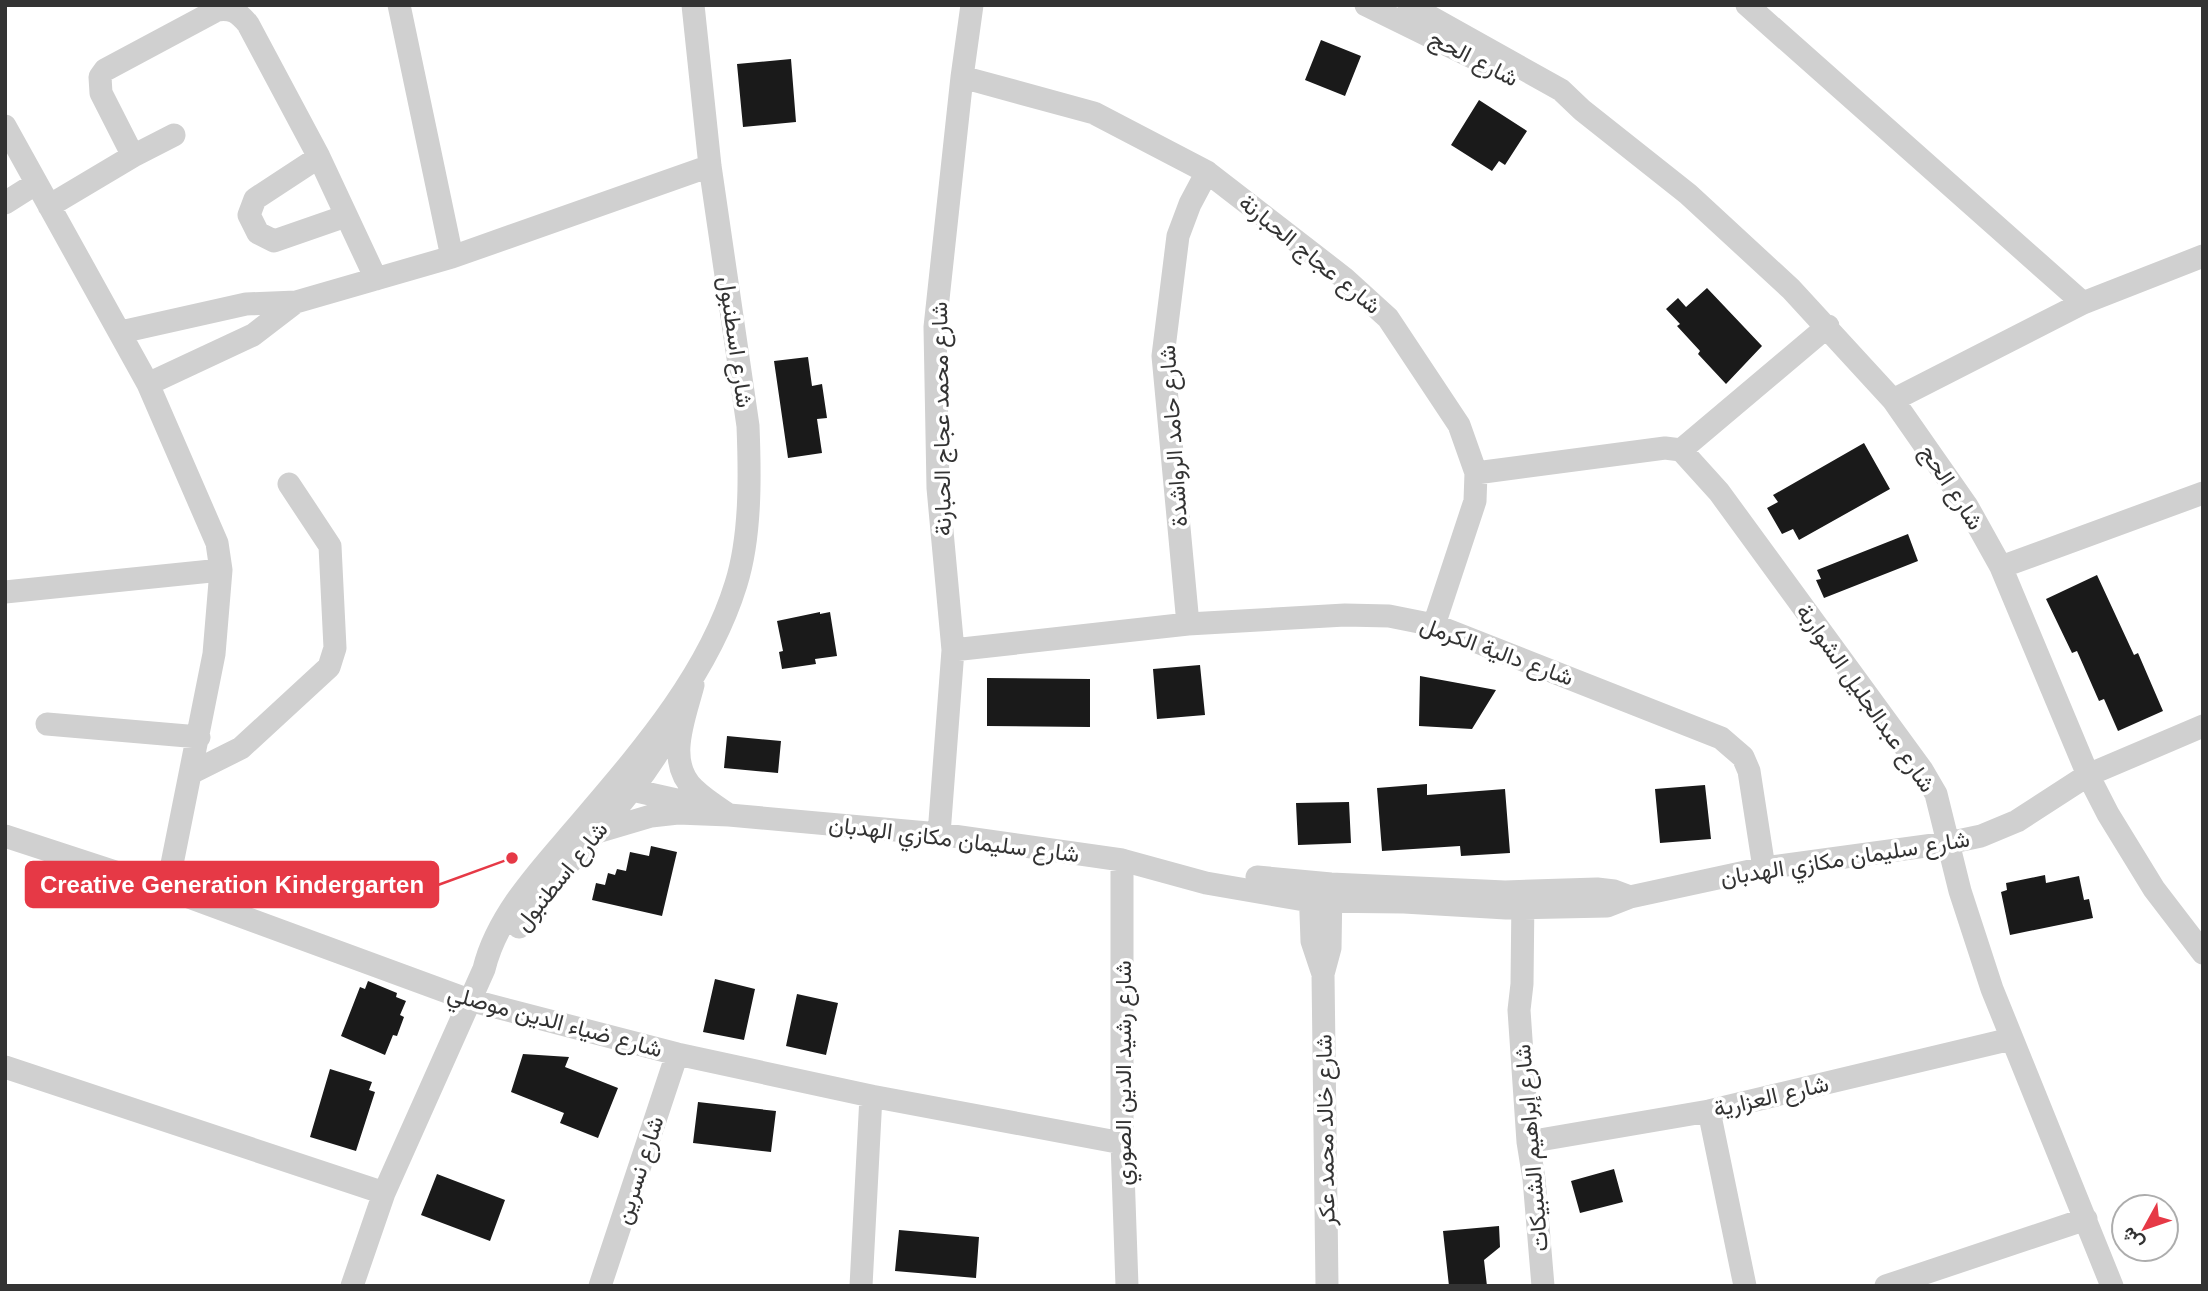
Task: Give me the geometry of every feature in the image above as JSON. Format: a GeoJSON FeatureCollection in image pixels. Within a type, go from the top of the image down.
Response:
{"type":"FeatureCollection","features":[{"type":"Feature","properties":{"kind":"street"},"geometry":{"type":"LineString","coordinates":[[399,5],[452,257]]}},
{"type":"Feature","properties":{"kind":"street","name":"شارع اسطنبول"},"geometry":{"type":"LineString","coordinates":[[484,969],[500,954],[556,878],[632,790],[668,735],[737,582],[748,506],[748,426],[710,166],[693,5]]}},
{"type":"Feature","properties":{"kind":"street","name":"شارع محمد عجاج الحبارنة"},"geometry":{"type":"LineString","coordinates":[[939,834],[953,650],[938,488],[935,327],[972,5]]}},
{"type":"Feature","properties":{"kind":"street","name":"شارع الحج"},"geometry":{"type":"LineString","coordinates":[[1366,5],[1449,44],[1553,100],[1582,110]]}},
{"type":"Feature","properties":{"kind":"street","name":"شارع الحج"},"geometry":{"type":"LineString","coordinates":[[1409,5],[1552,84],[1714,218],[1791,289],[1828,326],[1893,400],[1967,506],[2001,567],[2088,775],[2136,861],[2173,916],[2203,953]]}},
{"type":"Feature","properties":{"kind":"street"},"geometry":{"type":"LineString","coordinates":[[1746,5],[2083,303]]}},
{"type":"Feature","properties":{"kind":"street"},"geometry":{"type":"LineString","coordinates":[[133,156],[101,93],[100,77],[105,70],[217,10],[229,9],[240,14],[248,24],[319,158],[376,279]]}},
{"type":"Feature","properties":{"kind":"street","name":"شارع عجاج الحبارنة"},"geometry":{"type":"LineString","coordinates":[[962,77],[1094,113],[1207,172],[1344,278],[1388,318],[1460,425],[1476,473],[1475,500],[1434,625]]}},
{"type":"Feature","properties":{"kind":"street"},"geometry":{"type":"LineString","coordinates":[[5,126],[148,384],[217,543],[221,570],[216,641],[167,889]]}},
{"type":"Feature","properties":{"kind":"street"},"geometry":{"type":"LineString","coordinates":[[49,206],[174,135]]}},
{"type":"Feature","properties":{"kind":"street"},"geometry":{"type":"LineString","coordinates":[[319,158],[255,199],[249,215],[258,233],[274,241],[346,216]]}},
{"type":"Feature","properties":{"kind":"street"},"geometry":{"type":"LineString","coordinates":[[121,332],[246,304],[296,302],[452,257],[710,166]]}},
{"type":"Feature","properties":{"kind":"street","name":"شارع حامد الرواشدة"},"geometry":{"type":"LineString","coordinates":[[1188,624],[1163,356],[1178,236],[1190,204],[1207,172]]}},
{"type":"Feature","properties":{"kind":"street"},"geometry":{"type":"LineString","coordinates":[[5,202],[35,184]]}},
{"type":"Feature","properties":{"kind":"street"},"geometry":{"type":"LineString","coordinates":[[1893,400],[2083,303],[2203,256]]}},
{"type":"Feature","properties":{"kind":"street"},"geometry":{"type":"LineString","coordinates":[[148,384],[253,335],[296,302]]}},
{"type":"Feature","properties":{"kind":"street"},"geometry":{"type":"LineString","coordinates":[[1476,473],[1665,449],[1681,450],[1828,326]]}},
{"type":"Feature","properties":{"kind":"street","name":"شارع عبدالجليل الشواربة"},"geometry":{"type":"LineString","coordinates":[[1681,450],[1719,492],[1922,770],[1936,794],[1975,939],[2011,1039],[2087,1219],[2112,1286]]}},
{"type":"Feature","properties":{"kind":"street"},"geometry":{"type":"LineString","coordinates":[[191,773],[241,748],[329,667],[335,648],[330,546],[289,484]]}},
{"type":"Feature","properties":{"kind":"street"},"geometry":{"type":"LineString","coordinates":[[2001,567],[2203,493]]}},
{"type":"Feature","properties":{"kind":"street"},"geometry":{"type":"LineString","coordinates":[[5,592],[221,570]]}},
{"type":"Feature","properties":{"kind":"street","name":"شارع دالية الكرمل"},"geometry":{"type":"LineString","coordinates":[[953,650],[1188,624],[1345,615],[1389,616],[1434,625],[1474,638],[1721,738],[1743,757],[1749,771],[1764,868]]}},
{"type":"Feature","properties":{"kind":"street"},"geometry":{"type":"LineString","coordinates":[[696,671],[678,751],[681,767],[692,787],[729,815]]}},
{"type":"Feature","properties":{"kind":"street","name":"شارع اسطنبول"},"geometry":{"type":"LineString","coordinates":[[352,1286],[384,1194],[484,969],[495,937],[544,866],[649,738],[696,671]]}},
{"type":"Feature","properties":{"kind":"street"},"geometry":{"type":"LineString","coordinates":[[47,724],[199,737]]}},
{"type":"Feature","properties":{"kind":"street","name":"شارع سليمان مكازي الهدبان"},"geometry":{"type":"LineString","coordinates":[[597,832],[651,816],[678,813],[729,815],[939,834],[1122,860],[1178,874],[1206,872],[1321,892],[1514,900],[1597,889],[1630,897],[1764,868],[1948,843],[1981,836],[2017,821],[2088,775],[2203,726]]}},
{"type":"Feature","properties":{"kind":"street","name":"شارع سليمان مكازي الهدبان"},"geometry":{"type":"LineString","coordinates":[[598,801],[632,790],[683,800],[729,815]]}},
{"type":"Feature","properties":{"kind":"street","name":"شارع ضياء الدين موصلي"},"geometry":{"type":"LineString","coordinates":[[5,836],[167,889],[469,1000],[677,1054],[871,1096],[1122,1143]]}},
{"type":"Feature","properties":{"kind":"street","name":"شارع رشيد الدين الصوري"},"geometry":{"type":"LineString","coordinates":[[1122,860],[1122,1143],[1127,1286]]}},
{"type":"Feature","properties":{"kind":"street","name":"شارع خالد محمد عكر"},"geometry":{"type":"LineString","coordinates":[[1321,892],[1312,941],[1323,974],[1327,1286]]}},
{"type":"Feature","properties":{"kind":"street","name":"شارع إبراهيم الشبيكات"},"geometry":{"type":"LineString","coordinates":[[1514,900],[1522,984],[1519,1010],[1528,1142],[1534,1179],[1543,1286]]}},
{"type":"Feature","properties":{"kind":"street","name":"شارع العزارية"},"geometry":{"type":"LineString","coordinates":[[1528,1142],[1709,1111],[2011,1039]]}},
{"type":"Feature","properties":{"kind":"street","name":"شارع نسرين"},"geometry":{"type":"LineString","coordinates":[[600,1286],[677,1054]]}},
{"type":"Feature","properties":{"kind":"street"},"geometry":{"type":"LineString","coordinates":[[5,1067],[384,1194]]}},
{"type":"Feature","properties":{"kind":"street"},"geometry":{"type":"LineString","coordinates":[[861,1286],[871,1096]]}},
{"type":"Feature","properties":{"kind":"street"},"geometry":{"type":"LineString","coordinates":[[1709,1111],[1745,1286]]}},
{"type":"Feature","properties":{"kind":"street"},"geometry":{"type":"LineString","coordinates":[[1886,1286],[2087,1219]]}},
{"type":"Feature","properties":{"kind":"building"},"geometry":{"type":"Polygon","coordinates":[[[1321,40],[1361,56],[1345,96],[1305,80],[1321,40]]]}},
{"type":"Feature","properties":{"kind":"building"},"geometry":{"type":"Polygon","coordinates":[[[791,59],[796,122],[743,127],[737,64],[791,59]]]}},
{"type":"Feature","properties":{"kind":"building"},"geometry":{"type":"Polygon","coordinates":[[[1479,100],[1527,131],[1505,165],[1499,161],[1492,171],[1451,145],[1479,100]]]}},
{"type":"Feature","properties":{"kind":"building"},"geometry":{"type":"Polygon","coordinates":[[[1707,288],[1762,346],[1726,384],[1698,354],[1700,351],[1677,326],[1680,324],[1666,309],[1678,298],[1686,307],[1707,288]]]}},
{"type":"Feature","properties":{"kind":"building"},"geometry":{"type":"Polygon","coordinates":[[[808,357],[812,386],[822,384],[827,418],[817,419],[822,453],[788,458],[774,361],[808,357]]]}},
{"type":"Feature","properties":{"kind":"building"},"geometry":{"type":"Polygon","coordinates":[[[1864,443],[1890,489],[1799,540],[1793,529],[1782,534],[1767,508],[1778,502],[1773,495],[1864,443]]]}},
{"type":"Feature","properties":{"kind":"building"},"geometry":{"type":"Polygon","coordinates":[[[1908,534],[1918,561],[1824,598],[1816,580],[1821,579],[1817,570],[1908,534]]]}},
{"type":"Feature","properties":{"kind":"building"},"geometry":{"type":"Polygon","coordinates":[[[2097,575],[2134,655],[2138,653],[2163,711],[2118,731],[2104,699],[2099,701],[2077,651],[2072,653],[2046,599],[2097,575]]]}},
{"type":"Feature","properties":{"kind":"building"},"geometry":{"type":"Polygon","coordinates":[[[830,612],[837,656],[815,659],[816,664],[782,669],[779,652],[783,651],[777,621],[830,612]]]}},
{"type":"Feature","properties":{"kind":"building"},"geometry":{"type":"Polygon","coordinates":[[[1200,665],[1205,715],[1157,719],[1153,669],[1200,665]]]}},
{"type":"Feature","properties":{"kind":"building"},"geometry":{"type":"Polygon","coordinates":[[[1420,676],[1496,690],[1472,729],[1419,726],[1420,676]]]}},
{"type":"Feature","properties":{"kind":"building"},"geometry":{"type":"Polygon","coordinates":[[[987,678],[1090,679],[1090,727],[987,726],[987,678]]]}},
{"type":"Feature","properties":{"kind":"building"},"geometry":{"type":"Polygon","coordinates":[[[727,736],[781,741],[778,773],[724,768],[727,736]]]}},
{"type":"Feature","properties":{"kind":"building"},"geometry":{"type":"Polygon","coordinates":[[[1427,784],[1427,795],[1505,789],[1510,853],[1461,856],[1460,846],[1382,851],[1377,788],[1427,784]]]}},
{"type":"Feature","properties":{"kind":"building"},"geometry":{"type":"Polygon","coordinates":[[[1705,785],[1711,839],[1660,843],[1655,789],[1705,785]]]}},
{"type":"Feature","properties":{"kind":"building"},"geometry":{"type":"Polygon","coordinates":[[[1349,802],[1351,843],[1298,845],[1296,803],[1349,802]]]}},
{"type":"Feature","properties":{"kind":"building"},"geometry":{"type":"Polygon","coordinates":[[[651,846],[677,852],[662,916],[592,900],[596,883],[605,885],[608,873],[615,875],[617,869],[626,871],[630,852],[649,856],[651,846]]]}},
{"type":"Feature","properties":{"kind":"building"},"geometry":{"type":"Polygon","coordinates":[[[2045,875],[2046,883],[2079,876],[2084,900],[2089,899],[2093,918],[2010,935],[2001,892],[2007,890],[2006,883],[2045,875]]]}},
{"type":"Feature","properties":{"kind":"building"},"geometry":{"type":"Polygon","coordinates":[[[715,979],[755,989],[744,1040],[703,1032],[715,979]]]}},
{"type":"Feature","properties":{"kind":"building"},"geometry":{"type":"Polygon","coordinates":[[[368,981],[397,993],[396,997],[406,1001],[400,1015],[404,1017],[397,1036],[393,1035],[385,1055],[341,1036],[360,987],[365,989],[368,981]]]}},
{"type":"Feature","properties":{"kind":"building"},"geometry":{"type":"Polygon","coordinates":[[[797,994],[838,1003],[826,1055],[786,1046],[797,994]]]}},
{"type":"Feature","properties":{"kind":"building"},"geometry":{"type":"Polygon","coordinates":[[[523,1054],[569,1057],[565,1067],[618,1088],[598,1138],[560,1123],[564,1113],[511,1092],[523,1054]]]}},
{"type":"Feature","properties":{"kind":"building"},"geometry":{"type":"Polygon","coordinates":[[[330,1069],[372,1082],[369,1090],[375,1092],[356,1151],[310,1137],[330,1069]]]}},
{"type":"Feature","properties":{"kind":"building"},"geometry":{"type":"Polygon","coordinates":[[[698,1102],[776,1111],[771,1152],[693,1143],[698,1102]]]}},
{"type":"Feature","properties":{"kind":"building"},"geometry":{"type":"Polygon","coordinates":[[[1614,1169],[1623,1202],[1580,1213],[1571,1181],[1614,1169]]]}},
{"type":"Feature","properties":{"kind":"building"},"geometry":{"type":"Polygon","coordinates":[[[437,1174],[505,1200],[490,1241],[421,1215],[437,1174]]]}},
{"type":"Feature","properties":{"kind":"building"},"geometry":{"type":"Polygon","coordinates":[[[1499,1226],[1500,1247],[1484,1260],[1487,1286],[1449,1286],[1443,1231],[1499,1226]]]}},
{"type":"Feature","properties":{"kind":"building"},"geometry":{"type":"Polygon","coordinates":[[[899,1230],[979,1237],[976,1278],[895,1271],[899,1230]]]}},
{"type":"Feature","properties":{"kind":"place","name":"Creative Generation Kindergarten"},"geometry":{"type":"Point","coordinates":[512,858]}}]}
